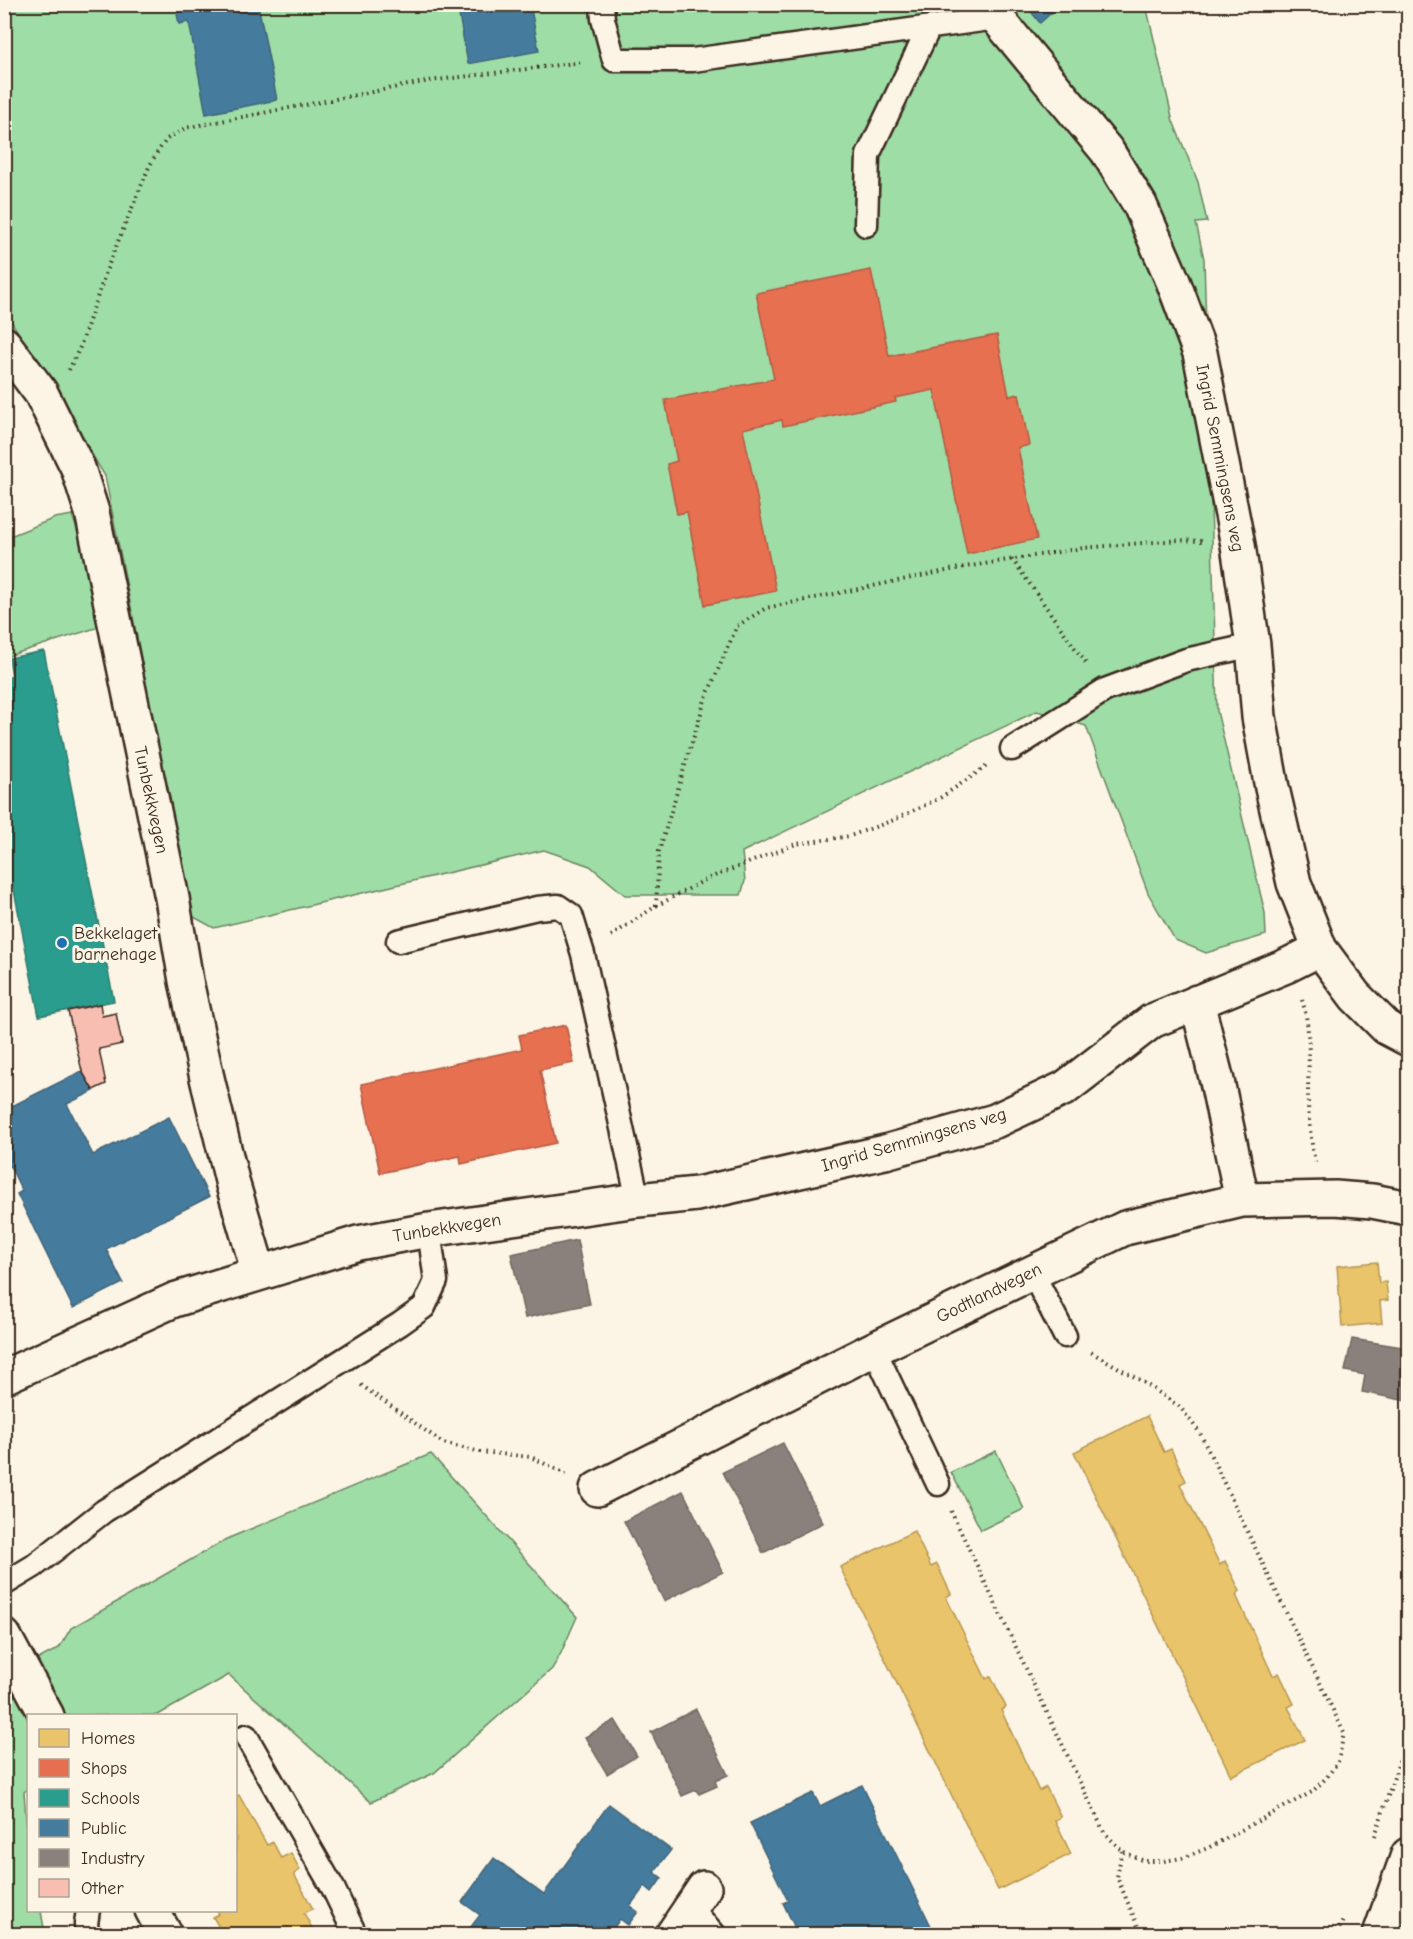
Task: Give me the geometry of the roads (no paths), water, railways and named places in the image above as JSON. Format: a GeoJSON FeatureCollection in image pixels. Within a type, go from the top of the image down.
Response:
{"type":"FeatureCollection","features":[{"type":"Feature","properties":{"kind":"street","name":"Ingrid Semmingsens veg"},"geometry":{"type":"LineString","coordinates":[[997,18],[1107,151],[1140,205],[1154,234],[1200,353],[1238,545],[1253,645],[1259,717],[1272,788],[1294,883],[1320,949],[1355,996],[1387,1028],[1408,1039]]}},
{"type":"Feature","properties":{"kind":"street","name":"Tunbekkvegen"},"geometry":{"type":"LineString","coordinates":[[4,344],[41,393],[78,468],[92,512],[207,1078],[233,1185],[259,1273]]}},
{"type":"Feature","properties":{"kind":"street","name":"Ingrid Semmingsens veg"},"geometry":{"type":"LineString","coordinates":[[638,1200],[697,1194],[885,1152],[995,1121],[1065,1088],[1152,1021],[1286,966],[1320,949]]}},
{"type":"Feature","properties":{"kind":"street"},"geometry":{"type":"LineString","coordinates":[[1197,1002],[1217,1081],[1242,1200]]}},
{"type":"Feature","properties":{"kind":"street","name":"Godtlandvegen"},"geometry":{"type":"LineString","coordinates":[[597,1489],[874,1349],[1125,1228],[1242,1200],[1335,1198],[1372,1201],[1408,1208]]}},
{"type":"Feature","properties":{"kind":"street","name":"Tunbekkvegen"},"geometry":{"type":"LineString","coordinates":[[4,1377],[174,1300],[358,1243],[429,1230],[638,1200]]}},
{"type":"Feature","properties":{"kind":"street"},"geometry":{"type":"LineString","coordinates":[[4,1636],[46,1714]]}},
{"type":"Feature","properties":{"kind":"street"},"geometry":{"type":"LineString","coordinates":[[1380,1935],[1408,1855]]}},
{"type":"Feature","properties":{"kind":"street"},"geometry":{"type":"LineString","coordinates":[[153,1912],[165,1935]]}},
{"type":"Feature","properties":{"kind":"lane"},"geometry":{"type":"LineString","coordinates":[[602,4],[603,19],[614,60],[693,60],[997,18]]}},
{"type":"Feature","properties":{"kind":"lane"},"geometry":{"type":"LineString","coordinates":[[866,225],[868,155],[929,28]]}},
{"type":"Feature","properties":{"kind":"lane"},"geometry":{"type":"LineString","coordinates":[[1012,749],[1105,690],[1186,660],[1253,645]]}},
{"type":"Feature","properties":{"kind":"lane"},"geometry":{"type":"LineString","coordinates":[[398,941],[537,908],[558,906],[571,915],[583,954],[638,1200]]}},
{"type":"Feature","properties":{"kind":"lane"},"geometry":{"type":"LineString","coordinates":[[4,1584],[33,1566],[104,1511],[424,1307],[436,1281],[429,1230]]}},
{"type":"Feature","properties":{"kind":"lane"},"geometry":{"type":"LineString","coordinates":[[1032,1272],[1065,1336]]}},
{"type":"Feature","properties":{"kind":"lane"},"geometry":{"type":"LineString","coordinates":[[874,1349],[938,1484]]}},
{"type":"Feature","properties":{"kind":"lane"},"geometry":{"type":"LineString","coordinates":[[246,1736],[333,1888],[355,1935]]}},
{"type":"Feature","properties":{"kind":"lane"},"geometry":{"type":"LineString","coordinates":[[689,1910],[714,1935]]}},
{"type":"Feature","properties":{"kind":"lane"},"geometry":{"type":"LineString","coordinates":[[88,1912],[86,1924],[88,1935]]}},
{"type":"Feature","properties":{"kind":"place","name":"Bekkelaget barnehage"},"geometry":{"type":"Point","coordinates":[62,943]}}]}
